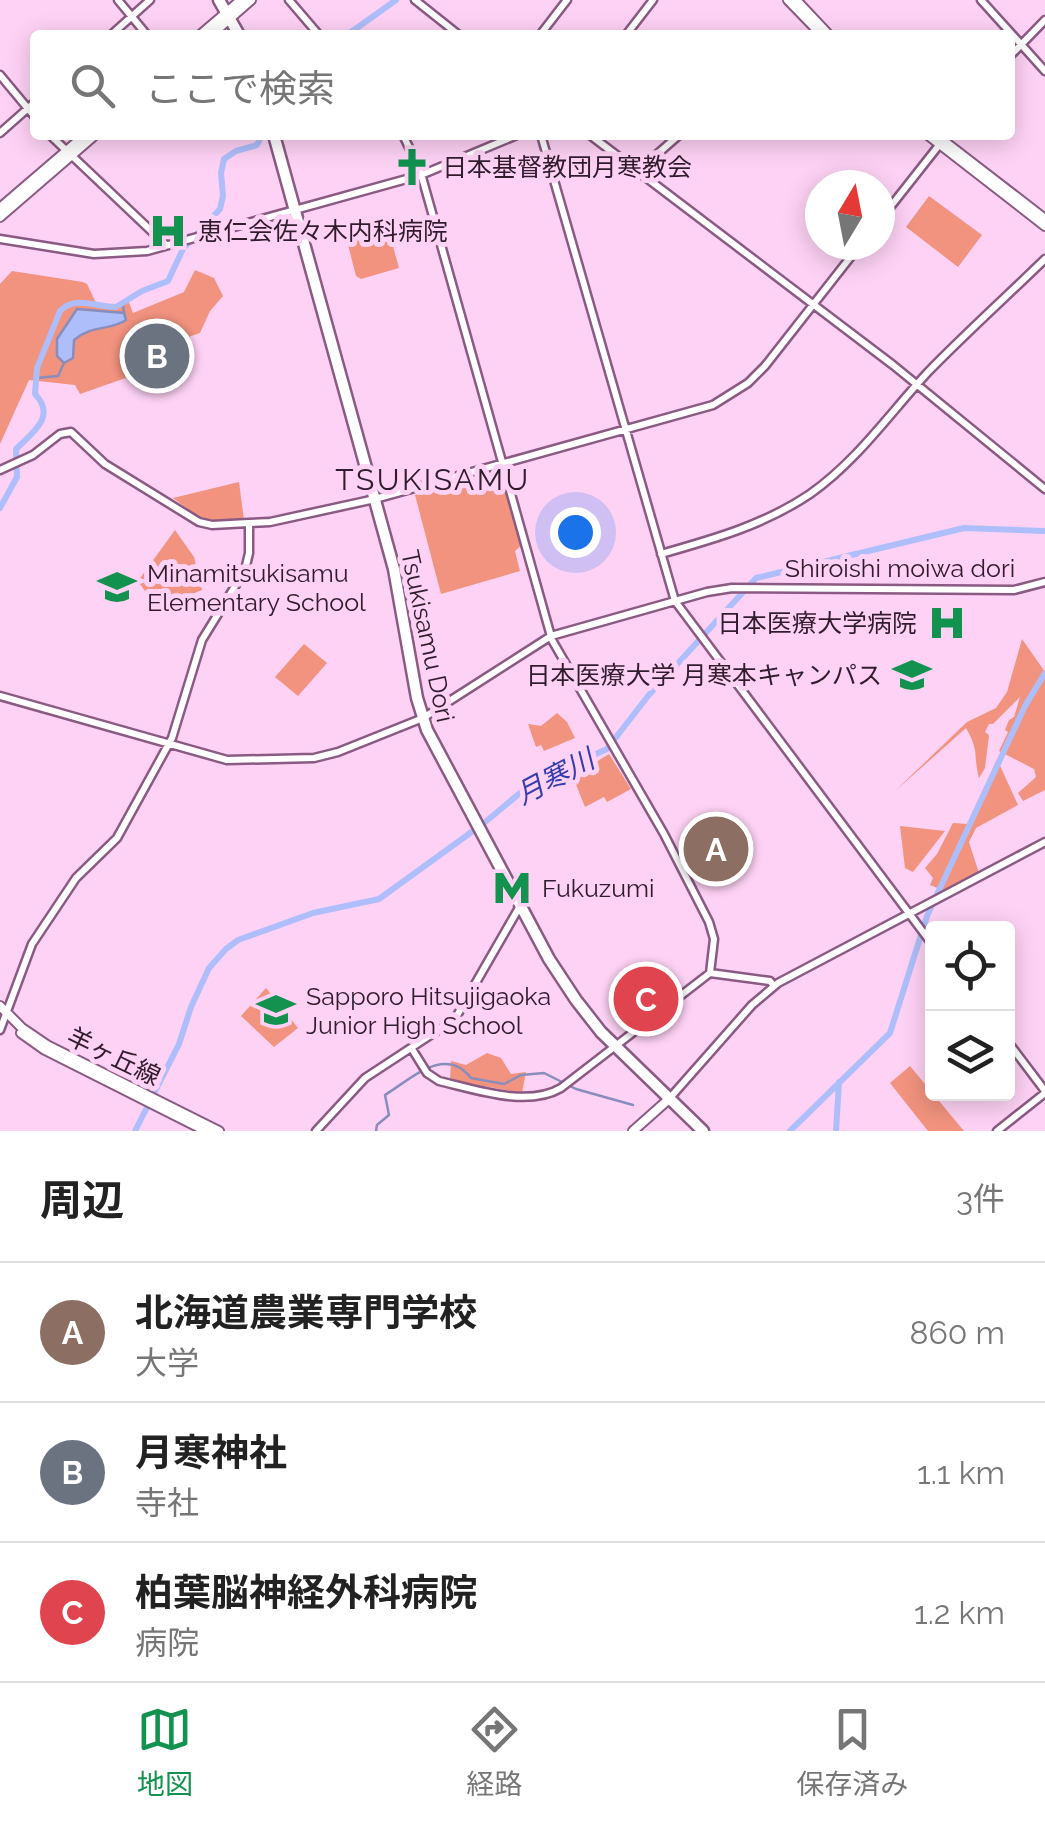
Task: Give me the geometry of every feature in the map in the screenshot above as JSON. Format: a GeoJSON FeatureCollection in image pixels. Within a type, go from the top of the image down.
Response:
{"type":"FeatureCollection","features":[{"type":"Feature","properties":{"kind":"highway"},"geometry":{"type":"LineString","coordinates":[[219,0],[236,30]]}},
{"type":"Feature","properties":{"kind":"highway","name":"Tsukisamu Dori"},"geometry":{"type":"LineString","coordinates":[[275,140],[401,597],[422,718],[520,906],[568,988],[615,1046],[703,1131]]}},
{"type":"Feature","properties":{"kind":"main road"},"geometry":{"type":"LineString","coordinates":[[215,30],[241,0]]}},
{"type":"Feature","properties":{"kind":"main road"},"geometry":{"type":"LineString","coordinates":[[207,30],[251,0]]}},
{"type":"Feature","properties":{"kind":"main road"},"geometry":{"type":"LineString","coordinates":[[788,0],[821,30]]}},
{"type":"Feature","properties":{"kind":"main road"},"geometry":{"type":"LineString","coordinates":[[796,0],[822,30]]}},
{"type":"Feature","properties":{"kind":"main road"},"geometry":{"type":"LineString","coordinates":[[0,217],[81,140]]}},
{"type":"Feature","properties":{"kind":"main road"},"geometry":{"type":"LineString","coordinates":[[0,208],[88,140]]}},
{"type":"Feature","properties":{"kind":"main road"},"geometry":{"type":"LineString","coordinates":[[944,140],[1045,222]]}},
{"type":"Feature","properties":{"kind":"main road","name":"羊ヶ丘線"},"geometry":{"type":"LineString","coordinates":[[2,1012],[37,1046],[219,1131]]}},
{"type":"Feature","properties":{"kind":"main road"},"geometry":{"type":"LineString","coordinates":[[636,1131],[669,1099]]}},
{"type":"Feature","properties":{"kind":"main road","name":"羊ヶ丘線"},"geometry":{"type":"LineString","coordinates":[[151,1100],[206,1131]]}},
{"type":"Feature","properties":{"kind":"street"},"geometry":{"type":"LineString","coordinates":[[118,0],[143,30]]}},
{"type":"Feature","properties":{"kind":"street"},"geometry":{"type":"LineString","coordinates":[[117,30],[150,0]]}},
{"type":"Feature","properties":{"kind":"street"},"geometry":{"type":"LineString","coordinates":[[289,0],[314,30]]}},
{"type":"Feature","properties":{"kind":"street"},"geometry":{"type":"LineString","coordinates":[[415,0],[453,30]]}},
{"type":"Feature","properties":{"kind":"street"},"geometry":{"type":"LineString","coordinates":[[544,30],[567,0]]}},
{"type":"Feature","properties":{"kind":"street"},"geometry":{"type":"LineString","coordinates":[[631,29],[653,0]]}},
{"type":"Feature","properties":{"kind":"street"},"geometry":{"type":"LineString","coordinates":[[981,0],[1008,30]]}},
{"type":"Feature","properties":{"kind":"street"},"geometry":{"type":"LineString","coordinates":[[1015,51],[1045,20]]}},
{"type":"Feature","properties":{"kind":"street"},"geometry":{"type":"LineString","coordinates":[[1015,37],[1045,71]]}},
{"type":"Feature","properties":{"kind":"street"},"geometry":{"type":"LineString","coordinates":[[0,75],[30,103]]}},
{"type":"Feature","properties":{"kind":"street"},"geometry":{"type":"LineString","coordinates":[[0,133],[30,107]]}},
{"type":"Feature","properties":{"kind":"street"},"geometry":{"type":"LineString","coordinates":[[55,140],[166,245]]}},
{"type":"Feature","properties":{"kind":"street"},"geometry":{"type":"LineString","coordinates":[[405,140],[421,175],[551,636],[709,922],[714,939],[710,973]]}},
{"type":"Feature","properties":{"kind":"street"},"geometry":{"type":"LineString","coordinates":[[0,239],[94,254],[134,253],[421,175],[505,140]]}},
{"type":"Feature","properties":{"kind":"street"},"geometry":{"type":"LineString","coordinates":[[543,140],[675,600],[925,934]]}},
{"type":"Feature","properties":{"kind":"street"},"geometry":{"type":"LineString","coordinates":[[596,140],[813,304],[1045,489]]}},
{"type":"Feature","properties":{"kind":"street"},"geometry":{"type":"LineString","coordinates":[[638,172],[673,140]]}},
{"type":"Feature","properties":{"kind":"street"},"geometry":{"type":"LineString","coordinates":[[895,200],[940,140]]}},
{"type":"Feature","properties":{"kind":"street"},"geometry":{"type":"LineString","coordinates":[[0,470],[33,455],[60,434],[71,432],[105,464],[200,522],[212,525],[270,522],[375,500],[712,405],[737,391],[765,366],[848,260]]}},
{"type":"Feature","properties":{"kind":"street"},"geometry":{"type":"LineString","coordinates":[[661,554],[740,530],[809,494],[846,464],[916,385],[1045,260]]}},
{"type":"Feature","properties":{"kind":"street"},"geometry":{"type":"LineString","coordinates":[[0,1030],[2,1012],[32,944],[80,873],[118,838],[169,744],[202,640],[245,570],[249,523]]}},
{"type":"Feature","properties":{"kind":"street","name":"Shiroishi moiwa dori"},"geometry":{"type":"LineString","coordinates":[[675,600],[719,589],[1024,590],[1045,582]]}},
{"type":"Feature","properties":{"kind":"street"},"geometry":{"type":"LineString","coordinates":[[0,696],[238,761],[314,758],[422,718],[551,636],[675,600]]}},
{"type":"Feature","properties":{"kind":"street"},"geometry":{"type":"LineString","coordinates":[[669,1099],[752,1004],[774,986],[1045,842]]}},
{"type":"Feature","properties":{"kind":"street"},"geometry":{"type":"LineString","coordinates":[[316,1131],[365,1078],[448,1025],[462,1010],[520,906]]}},
{"type":"Feature","properties":{"kind":"street"},"geometry":{"type":"LineString","coordinates":[[412,1049],[425,1070],[441,1082],[524,1097],[545,1096],[710,973],[770,981],[774,986]]}},
{"type":"Feature","properties":{"kind":"street"},"geometry":{"type":"LineString","coordinates":[[997,1131],[1045,1092],[1015,1051]]}},
{"type":"Feature","properties":{"kind":"shaded area"},"geometry":{"type":"Polygon","coordinates":[[[929,196],[982,235],[958,267],[906,227],[929,196]]]}},
{"type":"Feature","properties":{"kind":"shaded area"},"geometry":{"type":"Polygon","coordinates":[[[386,221],[399,268],[361,279],[356,276],[345,233],[386,221]]]}},
{"type":"Feature","properties":{"kind":"shaded area"},"geometry":{"type":"Polygon","coordinates":[[[195,270],[214,278],[223,296],[210,311],[200,333],[153,356],[134,358],[134,366],[141,366],[140,373],[80,394],[75,385],[29,380],[0,444],[0,284],[12,271],[83,282],[97,305],[119,305],[128,300],[133,313],[184,292],[195,270]]]}},
{"type":"Feature","properties":{"kind":"shaded area"},"geometry":{"type":"Polygon","coordinates":[[[486,481],[508,491],[523,544],[515,551],[520,571],[441,594],[415,495],[445,485],[448,491],[486,481]]]}},
{"type":"Feature","properties":{"kind":"shaded area"},"geometry":{"type":"Polygon","coordinates":[[[239,482],[244,520],[204,521],[173,498],[239,482]]]}},
{"type":"Feature","properties":{"kind":"shaded area"},"geometry":{"type":"Polygon","coordinates":[[[175,530],[194,557],[202,590],[157,608],[138,581],[175,530]]]}},
{"type":"Feature","properties":{"kind":"shaded area"},"geometry":{"type":"Polygon","coordinates":[[[1022,639],[1045,672],[1045,790],[1023,801],[1018,793],[1036,777],[1034,769],[999,751],[1020,697],[989,724],[985,732],[989,735],[985,768],[979,778],[975,749],[966,728],[894,792],[967,722],[996,708],[1007,692],[1022,639]]]}},
{"type":"Feature","properties":{"kind":"shaded area"},"geometry":{"type":"Polygon","coordinates":[[[304,644],[327,663],[298,696],[275,677],[304,644]]]}},
{"type":"Feature","properties":{"kind":"shaded area"},"geometry":{"type":"Polygon","coordinates":[[[557,713],[575,738],[544,751],[541,745],[536,747],[528,724],[541,726],[557,713]]]}},
{"type":"Feature","properties":{"kind":"shaded area"},"geometry":{"type":"Polygon","coordinates":[[[609,754],[631,789],[607,802],[604,797],[585,807],[571,772],[609,754]]]}},
{"type":"Feature","properties":{"kind":"shaded area"},"geometry":{"type":"Polygon","coordinates":[[[997,759],[1018,805],[976,828],[969,842],[979,873],[945,891],[930,885],[933,878],[925,868],[953,823],[968,824],[997,759]]]}},
{"type":"Feature","properties":{"kind":"shaded area"},"geometry":{"type":"Polygon","coordinates":[[[900,826],[945,831],[913,872],[905,868],[900,826]]]}},
{"type":"Feature","properties":{"kind":"shaded area"},"geometry":{"type":"Polygon","coordinates":[[[266,988],[298,1028],[274,1047],[241,1016],[266,988]]]}},
{"type":"Feature","properties":{"kind":"shaded area"},"geometry":{"type":"Polygon","coordinates":[[[487,1053],[501,1058],[511,1074],[526,1072],[522,1093],[450,1080],[451,1061],[466,1065],[487,1053]]]}},
{"type":"Feature","properties":{"kind":"shaded area"},"geometry":{"type":"Polygon","coordinates":[[[910,1066],[925,1084],[925,1101],[939,1101],[964,1131],[928,1131],[890,1083],[910,1066]]]}},
{"type":"Feature","properties":{"kind":"water"},"geometry":{"type":"Polygon","coordinates":[[[77,309],[124,313],[126,320],[81,335],[74,340],[73,358],[64,363],[57,356],[57,339],[77,309]]]}},
{"type":"Feature","properties":{"kind":"waterway"},"geometry":{"type":"LineString","coordinates":[[354,30],[396,0]]}},
{"type":"Feature","properties":{"kind":"waterway"},"geometry":{"type":"LineString","coordinates":[[0,508],[17,477],[16,449],[43,417],[44,410],[35,394],[37,368],[60,311],[79,303],[116,307],[168,281],[183,249],[220,209],[224,159],[257,145],[260,140]]}},
{"type":"Feature","properties":{"kind":"waterway"},"geometry":{"type":"LineString","coordinates":[[123,305],[124,313]]}},
{"type":"Feature","properties":{"kind":"waterway"},"geometry":{"type":"LineString","coordinates":[[36,378],[58,376],[64,363]]}},
{"type":"Feature","properties":{"kind":"waterway","name":"月寒川"},"geometry":{"type":"LineString","coordinates":[[135,1131],[179,1044],[209,968],[226,949],[238,940],[313,913],[379,899],[532,783],[607,749],[648,696],[756,578],[964,528],[1045,531]]}},
{"type":"Feature","properties":{"kind":"waterway"},"geometry":{"type":"LineString","coordinates":[[790,1131],[890,1033],[927,916],[1025,706],[1045,673]]}},
{"type":"Feature","properties":{"kind":"waterway"},"geometry":{"type":"LineString","coordinates":[[376,1131],[377,1125],[389,1115],[385,1095],[417,1073],[440,1064],[451,1064],[471,1078],[504,1084],[521,1075],[544,1073],[576,1089],[633,1105]]}},
{"type":"Feature","properties":{"kind":"waterway"},"geometry":{"type":"LineString","coordinates":[[836,1131],[839,1082]]}},
{"type":"Feature","properties":{"kind":"place","name":"日本基督教団月寒教会"},"geometry":{"type":"Point","coordinates":[412,167]}},
{"type":"Feature","properties":{"kind":"place","name":"恵仁会佐々木内科病院"},"geometry":{"type":"Point","coordinates":[168,231]}},
{"type":"Feature","properties":{"kind":"place","name":"月寒神社"},"geometry":{"type":"Point","coordinates":[157,356]}},
{"type":"Feature","properties":{"kind":"place","name":"Minamitsukisamu Elementary School"},"geometry":{"type":"Point","coordinates":[117,587]}},
{"type":"Feature","properties":{"kind":"place","name":"日本医療大学病院"},"geometry":{"type":"Point","coordinates":[947,623]}},
{"type":"Feature","properties":{"kind":"place","name":"日本医療大学 月寒本キャンパス"},"geometry":{"type":"Point","coordinates":[912,675]}},
{"type":"Feature","properties":{"kind":"place","name":"北海道農業専門学校"},"geometry":{"type":"Point","coordinates":[716,849]}},
{"type":"Feature","properties":{"kind":"place","name":"Fukuzumi"},"geometry":{"type":"Point","coordinates":[512,888]}},
{"type":"Feature","properties":{"kind":"place","name":"柏葉脳神経外科病院"},"geometry":{"type":"Point","coordinates":[646,999]}},
{"type":"Feature","properties":{"kind":"place","name":"Sapporo Hitsujigaoka Junior High School"},"geometry":{"type":"Point","coordinates":[276,1010]}},
{"type":"Feature","properties":{"kind":"district","name":"TSUKISAMU"},"geometry":{"type":"Point","coordinates":[433,479]}}]}
